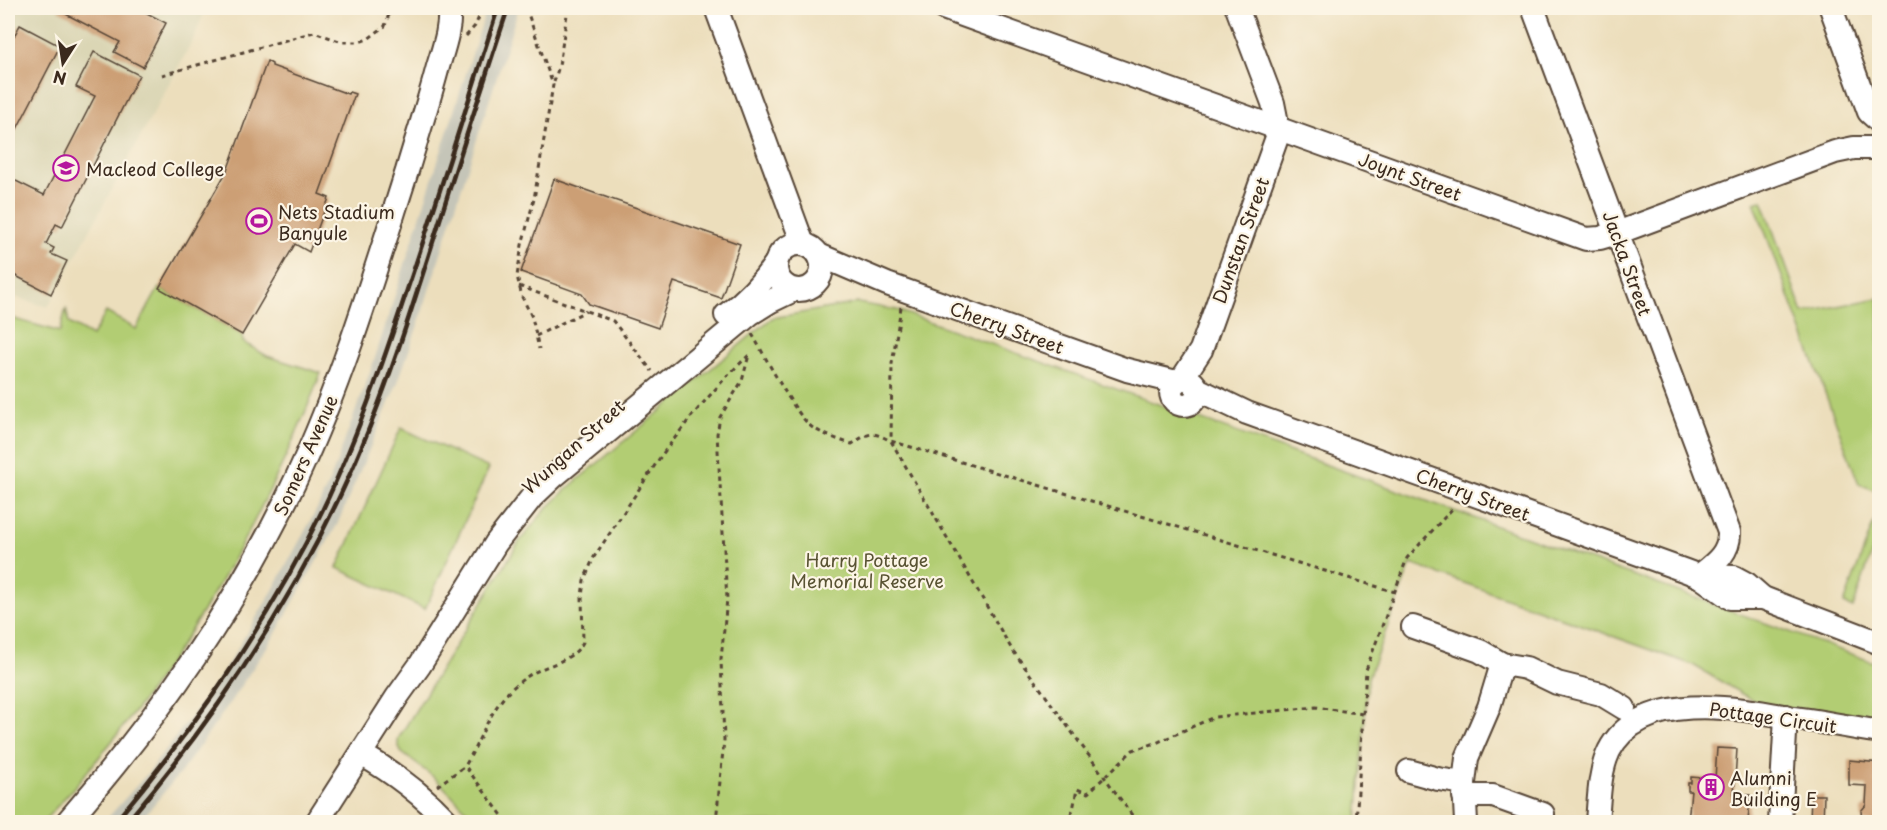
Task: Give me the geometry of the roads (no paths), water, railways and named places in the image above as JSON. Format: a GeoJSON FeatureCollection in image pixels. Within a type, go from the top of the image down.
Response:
{"type":"FeatureCollection","features":[{"type":"Feature","properties":{"kind":"street","name":"Somers Avenue"},"geometry":{"type":"LineString","coordinates":[[439,8],[446,39]]}},
{"type":"Feature","properties":{"kind":"street","name":"Somers Avenue"},"geometry":{"type":"LineString","coordinates":[[66,822],[135,740],[202,649],[244,579],[289,495],[348,354],[410,161],[446,39],[450,24],[449,8]]}},
{"type":"Feature","properties":{"kind":"street"},"geometry":{"type":"LineString","coordinates":[[716,8],[771,156],[811,249],[823,270],[816,284],[810,288],[794,290],[782,284],[776,271],[779,212],[771,156]]}},
{"type":"Feature","properties":{"kind":"street","name":"Joynt Street"},"geometry":{"type":"LineString","coordinates":[[943,8],[1580,237],[1593,239],[1617,233],[1835,152],[1876,147]]}},
{"type":"Feature","properties":{"kind":"street","name":"Dunstan Street"},"geometry":{"type":"LineString","coordinates":[[1186,390],[1277,128],[1273,103],[1237,8]]}},
{"type":"Feature","properties":{"kind":"street","name":"Jacka Street"},"geometry":{"type":"LineString","coordinates":[[1533,8],[1729,532],[1726,548],[1716,563],[1692,573]]}},
{"type":"Feature","properties":{"kind":"street"},"geometry":{"type":"LineString","coordinates":[[1830,8],[1868,80],[1869,112],[1879,120],[1874,136],[1876,147]]}},
{"type":"Feature","properties":{"kind":"street"},"geometry":{"type":"LineString","coordinates":[[778,258],[790,245],[811,249]]}},
{"type":"Feature","properties":{"kind":"street","name":"Cherry Street"},"geometry":{"type":"LineString","coordinates":[[811,249],[896,287],[1692,573],[1730,598],[1762,598],[1880,643]]}},
{"type":"Feature","properties":{"kind":"street","name":"Wungan Street"},"geometry":{"type":"LineString","coordinates":[[397,697],[412,659],[436,616],[501,514],[545,467],[750,296],[763,282],[778,258]]}},
{"type":"Feature","properties":{"kind":"street","name":"Cherry Street"},"geometry":{"type":"LineString","coordinates":[[816,284],[840,279],[896,287]]}},
{"type":"Feature","properties":{"kind":"street","name":"Wungan Street"},"geometry":{"type":"LineString","coordinates":[[317,822],[420,665],[496,543],[532,497],[553,477],[743,320],[771,301],[794,290]]}},
{"type":"Feature","properties":{"kind":"street"},"geometry":{"type":"LineString","coordinates":[[1413,627],[1480,651],[1502,664],[1526,668],[1557,683],[1601,694],[1624,708]]}},
{"type":"Feature","properties":{"kind":"street"},"geometry":{"type":"LineString","coordinates":[[1466,822],[1464,790],[1467,758],[1489,707],[1502,664]]}},
{"type":"Feature","properties":{"kind":"street","name":"Pottage Circuit"},"geometry":{"type":"LineString","coordinates":[[1597,822],[1602,778],[1610,751],[1618,739],[1642,719],[1689,707],[1733,708],[1880,732]]}},
{"type":"Feature","properties":{"kind":"street"},"geometry":{"type":"LineString","coordinates":[[1780,822],[1786,716]]}},
{"type":"Feature","properties":{"kind":"street"},"geometry":{"type":"LineString","coordinates":[[361,754],[401,779],[425,798],[448,822]]}},
{"type":"Feature","properties":{"kind":"street"},"geometry":{"type":"LineString","coordinates":[[1409,771],[1438,779],[1464,790],[1493,796],[1543,814]]}},
{"type":"Feature","properties":{"kind":"railway"},"geometry":{"type":"LineString","coordinates":[[115,822],[174,749],[254,634],[301,553],[322,511],[362,418],[385,355],[498,8]]}},
{"type":"Feature","properties":{"kind":"railway"},"geometry":{"type":"LineString","coordinates":[[127,822],[192,741],[251,656],[304,567],[350,474],[397,353],[508,8]]}},
{"type":"Feature","properties":{"kind":"place","name":"Macleod College"},"geometry":{"type":"Point","coordinates":[66,168]}},
{"type":"Feature","properties":{"kind":"place","name":"Nets Stadium Banyule"},"geometry":{"type":"Point","coordinates":[259,221]}},
{"type":"Feature","properties":{"kind":"place","name":"Alumni Building E"},"geometry":{"type":"Point","coordinates":[1711,787]}},
{"type":"Feature","properties":{"kind":"park label","name":"Harry Pottage Memorial Reserve"},"geometry":{"type":"Point","coordinates":[867,569]}}]}
